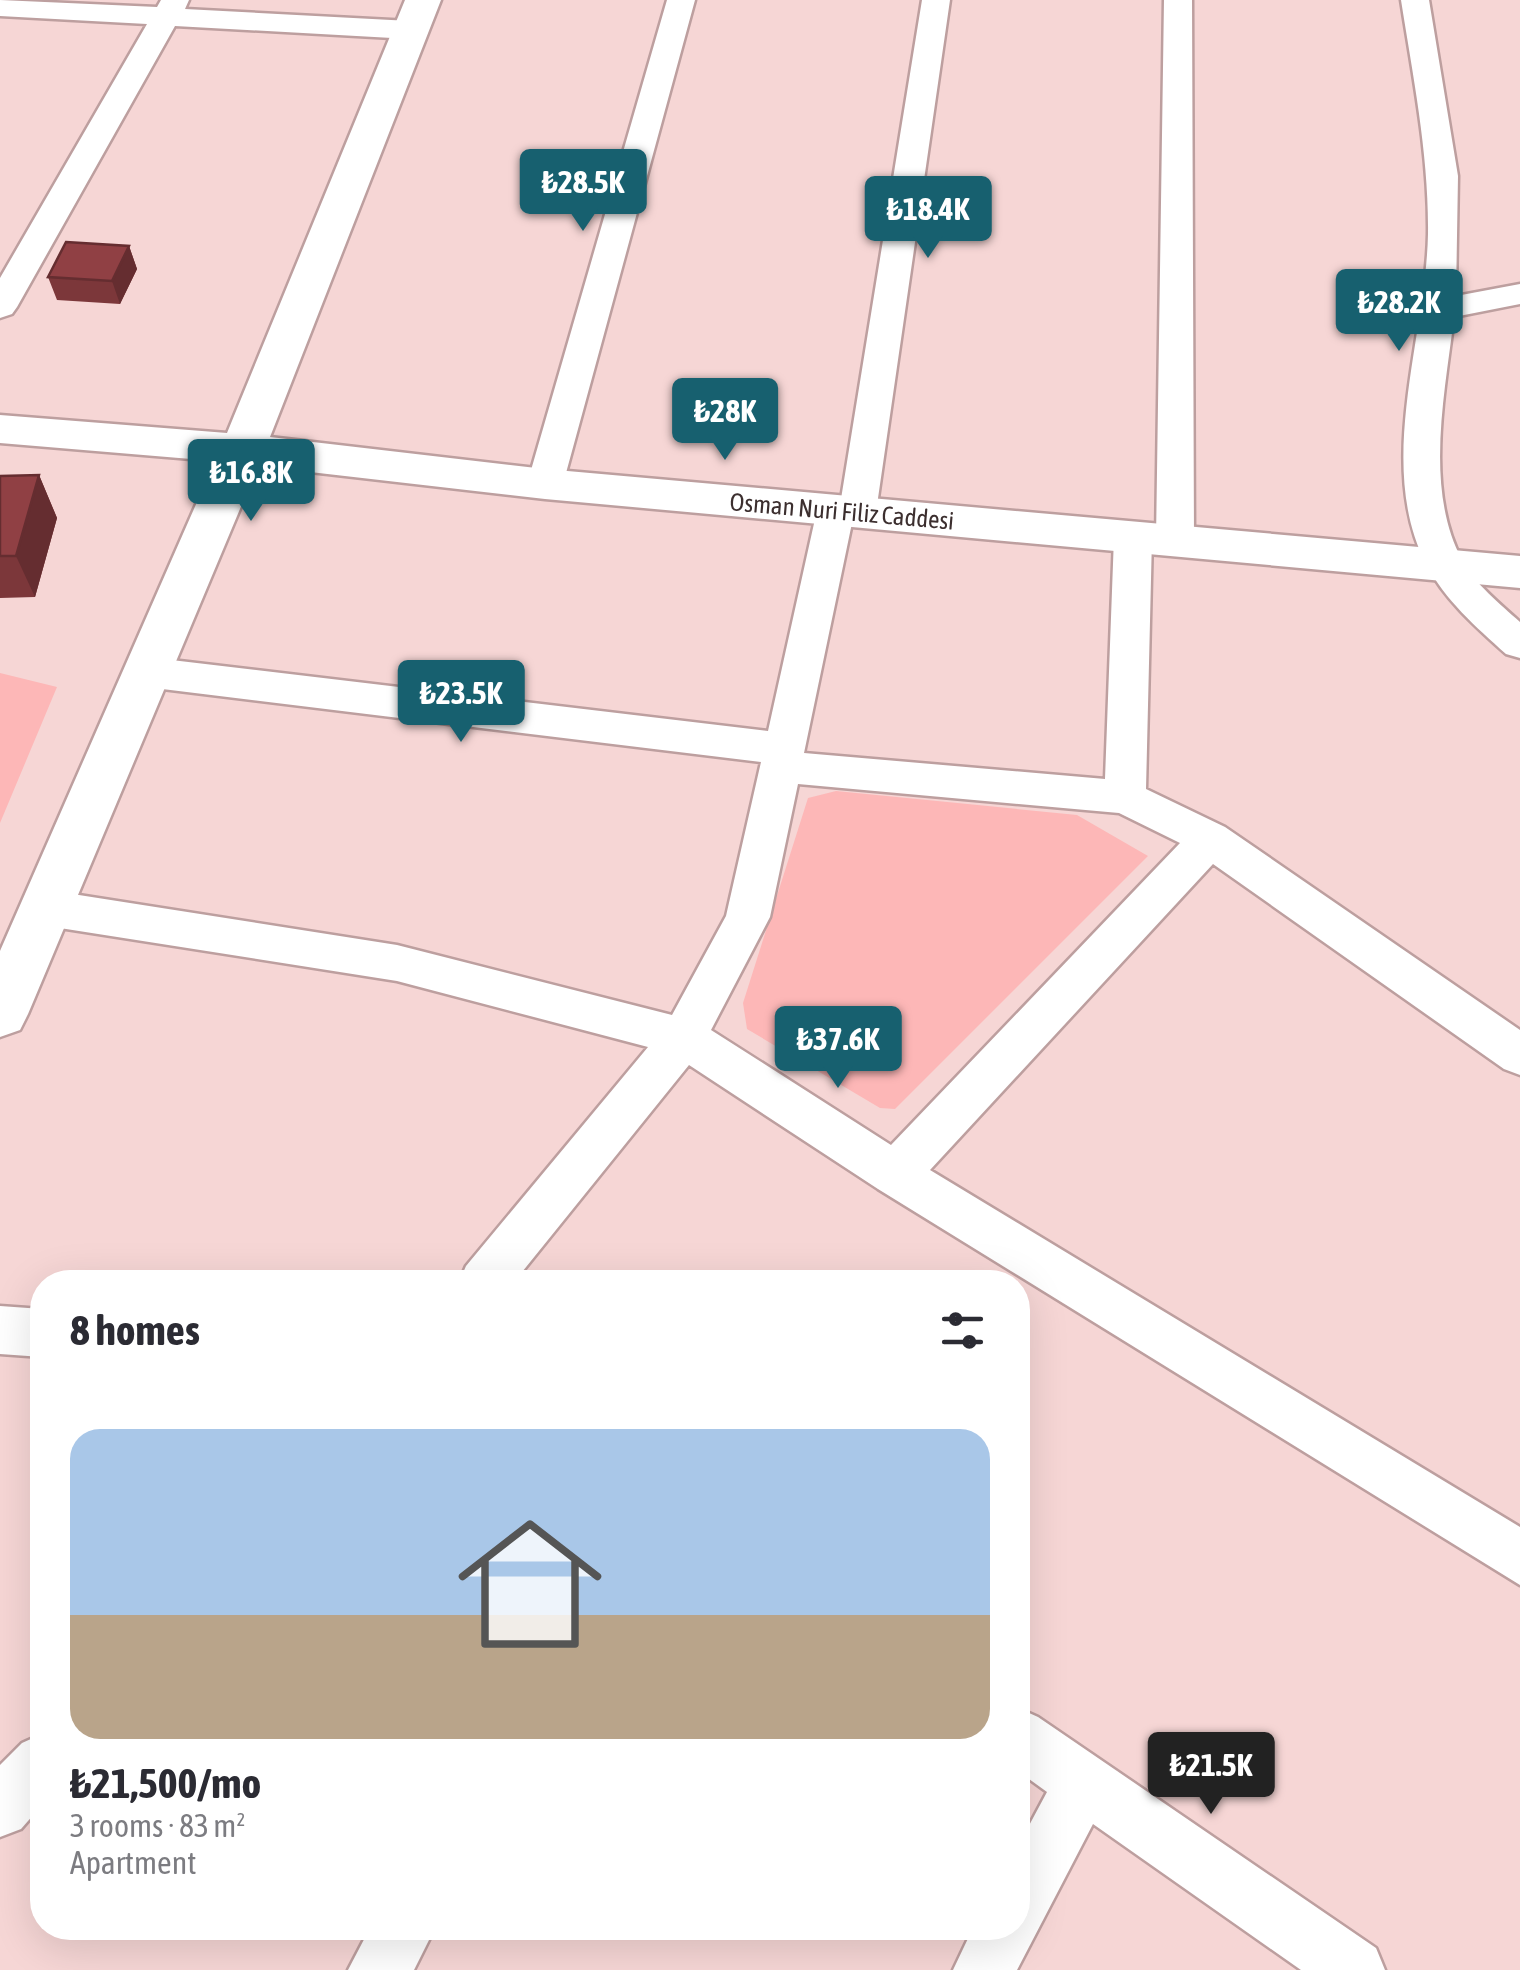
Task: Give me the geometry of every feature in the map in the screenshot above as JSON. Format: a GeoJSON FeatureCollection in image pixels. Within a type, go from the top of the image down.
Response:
{"type":"FeatureCollection","features":[{"type":"Feature","properties":{"kind":"street"},"geometry":{"type":"LineString","coordinates":[[545,484],[681,0]]}},
{"type":"Feature","properties":{"kind":"street"},"geometry":{"type":"LineString","coordinates":[[494,1270],[684,1037],[748,917],[782,758],[846,511],[936,0]]}},
{"type":"Feature","properties":{"kind":"street"},"geometry":{"type":"LineString","coordinates":[[1125,797],[1154,538],[1178,0]]}},
{"type":"Feature","properties":{"kind":"street"},"geometry":{"type":"LineString","coordinates":[[1415,0],[1436,127],[1444,235],[1438,310],[1424,398],[1428,528],[1445,564],[1520,644]]}},
{"type":"Feature","properties":{"kind":"street"},"geometry":{"type":"LineString","coordinates":[[0,7],[417,15],[242,449],[0,1014]]}},
{"type":"Feature","properties":{"kind":"street"},"geometry":{"type":"LineString","coordinates":[[0,307],[171,8]]}},
{"type":"Feature","properties":{"kind":"street"},"geometry":{"type":"LineString","coordinates":[[1438,310],[1520,294]]}},
{"type":"Feature","properties":{"kind":"street","name":"Osman Nuri Filiz Caddesi"},"geometry":{"type":"LineString","coordinates":[[0,429],[242,449],[545,484],[1520,572]]}},
{"type":"Feature","properties":{"kind":"street","name":"Osman Nuri Filiz Caddesi"},"geometry":{"type":"LineString","coordinates":[[1445,564],[1520,553]]}},
{"type":"Feature","properties":{"kind":"street"},"geometry":{"type":"LineString","coordinates":[[146,672],[782,758],[1125,797],[1210,839],[1520,1054]]}},
{"type":"Feature","properties":{"kind":"street"},"geometry":{"type":"LineString","coordinates":[[895,1174],[1210,839]]}},
{"type":"Feature","properties":{"kind":"street"},"geometry":{"type":"LineString","coordinates":[[47,908],[397,963],[684,1037],[895,1174],[1520,1558]]}},
{"type":"Feature","properties":{"kind":"street"},"geometry":{"type":"LineString","coordinates":[[0,1330],[30,1332]]}},
{"type":"Feature","properties":{"kind":"street"},"geometry":{"type":"LineString","coordinates":[[1030,1745],[1354,1970]]}},
{"type":"Feature","properties":{"kind":"street"},"geometry":{"type":"LineString","coordinates":[[0,1808],[30,1776]]}},
{"type":"Feature","properties":{"kind":"street"},"geometry":{"type":"LineString","coordinates":[[1030,1883],[1083,1783]]}},
{"type":"Feature","properties":{"kind":"street"},"geometry":{"type":"LineString","coordinates":[[379,1970],[398,1940]]}},
{"type":"Feature","properties":{"kind":"street"},"geometry":{"type":"LineString","coordinates":[[984,1970],[1000,1940]]}},
{"type":"Feature","properties":{"kind":"shaded area"},"geometry":{"type":"Polygon","coordinates":[[[0,673],[57,687],[0,823],[0,673]]]}},
{"type":"Feature","properties":{"kind":"shaded area"},"geometry":{"type":"Polygon","coordinates":[[[836,791],[1077,815],[1148,856],[895,1109],[880,1108],[747,1029],[743,1003],[808,798],[836,791]]]}},
{"type":"Feature","properties":{"kind":"building"},"geometry":{"type":"Polygon","coordinates":[[[66,242],[129,246],[112,281],[48,277],[66,242]]]}},
{"type":"Feature","properties":{"kind":"building"},"geometry":{"type":"Polygon","coordinates":[[[39,475],[16,556],[0,556],[0,476],[39,475]]]}}]}
